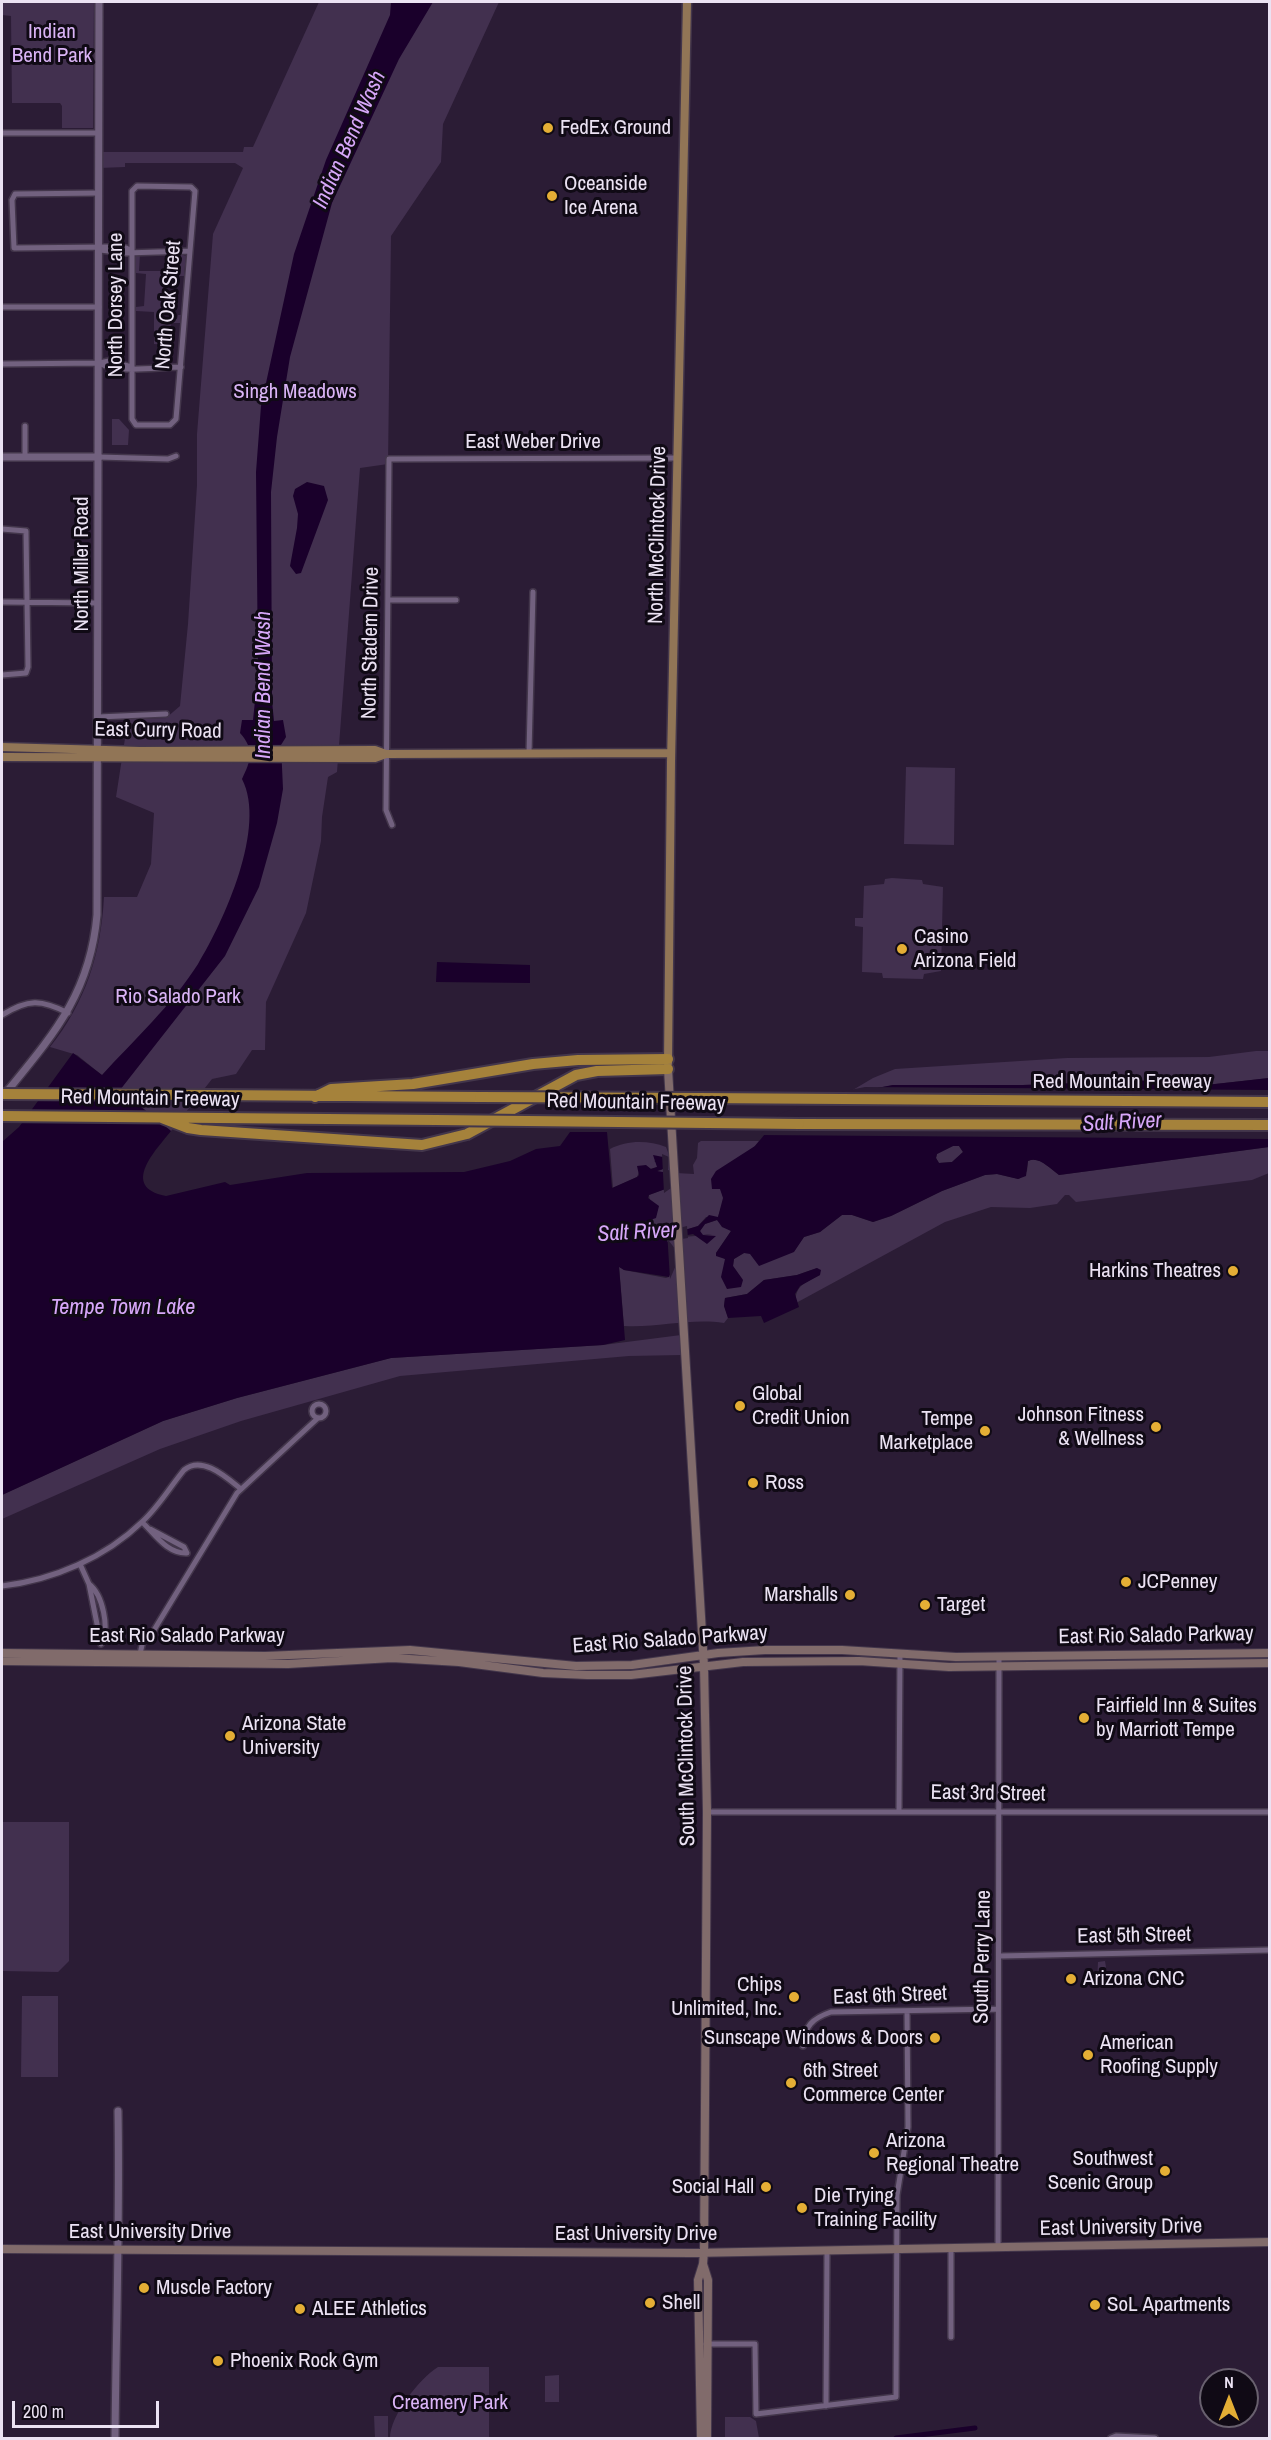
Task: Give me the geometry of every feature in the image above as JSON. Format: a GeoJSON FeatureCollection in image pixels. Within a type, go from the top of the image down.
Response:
{"type":"FeatureCollection","features":[{"type":"Feature","properties":{"kind":"highway"},"geometry":{"type":"LineString","coordinates":[[315,1097],[331,1089],[413,1084],[533,1064],[578,1060],[668,1064]]}},
{"type":"Feature","properties":{"kind":"highway"},"geometry":{"type":"LineString","coordinates":[[162,1118],[188,1128],[422,1145],[467,1134],[576,1075],[668,1064]]}},
{"type":"Feature","properties":{"kind":"highway","name":"Red Mountain Freeway"},"geometry":{"type":"LineString","coordinates":[[2,1096],[212,1095],[1269,1102]]}},
{"type":"Feature","properties":{"kind":"highway","name":"Red Mountain Freeway"},"geometry":{"type":"LineString","coordinates":[[2,1116],[1269,1125]]}},
{"type":"Feature","properties":{"kind":"main road","name":"North McClintock Drive"},"geometry":{"type":"LineString","coordinates":[[668,1064],[671,753],[687,2]]}},
{"type":"Feature","properties":{"kind":"main road","name":"East Curry Road"},"geometry":{"type":"LineString","coordinates":[[2,747],[375,758],[386,754],[671,753]]}},
{"type":"Feature","properties":{"kind":"main road","name":"East Curry Road"},"geometry":{"type":"LineString","coordinates":[[2,757],[98,759],[245,754]]}},
{"type":"Feature","properties":{"kind":"main road","name":"South McClintock Drive"},"geometry":{"type":"LineString","coordinates":[[668,1064],[704,1655],[707,1812],[704,2252],[698,2280],[701,2439]]}},
{"type":"Feature","properties":{"kind":"main road","name":"East Rio Salado Parkway"},"geometry":{"type":"LineString","coordinates":[[2,1653],[287,1656],[410,1650],[576,1666],[632,1665],[704,1655],[774,1650],[999,1656],[1269,1653]]}},
{"type":"Feature","properties":{"kind":"main road","name":"East Rio Salado Parkway"},"geometry":{"type":"LineString","coordinates":[[2,1661],[100,1664],[288,1664],[402,1658],[587,1675],[631,1674],[743,1662],[816,1660],[999,1666],[1269,1663]]}},
{"type":"Feature","properties":{"kind":"main road","name":"East University Drive"},"geometry":{"type":"LineString","coordinates":[[2,2250],[704,2252],[1269,2242]]}},
{"type":"Feature","properties":{"kind":"main road","name":"South McClintock Drive"},"geometry":{"type":"LineString","coordinates":[[703,2264],[708,2280],[707,2439]]}},
{"type":"Feature","properties":{"kind":"street","name":"North Miller Road"},"geometry":{"type":"LineString","coordinates":[[2,1096],[68,1013],[86,974],[96,931],[99,2]]}},
{"type":"Feature","properties":{"kind":"street"},"geometry":{"type":"LineString","coordinates":[[2,133],[99,133]]}},
{"type":"Feature","properties":{"kind":"street","name":"North Dorsey Lane"},"geometry":{"type":"LineString","coordinates":[[174,424],[136,425],[133,423],[134,188],[193,188]]}},
{"type":"Feature","properties":{"kind":"street","name":"North Oak Street"},"geometry":{"type":"LineString","coordinates":[[174,424],[181,367],[193,188]]}},
{"type":"Feature","properties":{"kind":"street"},"geometry":{"type":"LineString","coordinates":[[99,193],[15,194],[15,248],[190,251]]}},
{"type":"Feature","properties":{"kind":"street"},"geometry":{"type":"LineString","coordinates":[[2,307],[99,307]]}},
{"type":"Feature","properties":{"kind":"street"},"geometry":{"type":"LineString","coordinates":[[2,364],[109,361],[118,367],[181,367]]}},
{"type":"Feature","properties":{"kind":"street"},"geometry":{"type":"LineString","coordinates":[[25,426],[25,457]]}},
{"type":"Feature","properties":{"kind":"street"},"geometry":{"type":"LineString","coordinates":[[2,457],[168,459],[176,456]]}},
{"type":"Feature","properties":{"kind":"street","name":"East Weber Drive"},"geometry":{"type":"LineString","coordinates":[[389,459],[678,458]]}},
{"type":"Feature","properties":{"kind":"street","name":"North Stadem Drive"},"geometry":{"type":"LineString","coordinates":[[389,459],[386,810],[392,825]]}},
{"type":"Feature","properties":{"kind":"street"},"geometry":{"type":"LineString","coordinates":[[2,530],[26,531],[27,602],[26,673],[2,675]]}},
{"type":"Feature","properties":{"kind":"street"},"geometry":{"type":"LineString","coordinates":[[528,753],[533,592]]}},
{"type":"Feature","properties":{"kind":"street"},"geometry":{"type":"LineString","coordinates":[[388,600],[456,600]]}},
{"type":"Feature","properties":{"kind":"street"},"geometry":{"type":"LineString","coordinates":[[2,603],[98,603]]}},
{"type":"Feature","properties":{"kind":"street"},"geometry":{"type":"LineString","coordinates":[[98,717],[166,714]]}},
{"type":"Feature","properties":{"kind":"street"},"geometry":{"type":"LineString","coordinates":[[2,1015],[17,1006],[39,1002],[50,1004],[68,1013]]}},
{"type":"Feature","properties":{"kind":"street"},"geometry":{"type":"LineString","coordinates":[[140,1654],[143,1641],[151,1635],[241,1489],[318,1418]]}},
{"type":"Feature","properties":{"kind":"street"},"geometry":{"type":"LineString","coordinates":[[2,1586],[42,1578],[80,1564],[115,1543],[142,1522],[181,1474],[191,1466],[207,1466],[241,1489]]}},
{"type":"Feature","properties":{"kind":"street"},"geometry":{"type":"LineString","coordinates":[[142,1522],[150,1529],[184,1547],[187,1554],[196,1559]]}},
{"type":"Feature","properties":{"kind":"street"},"geometry":{"type":"LineString","coordinates":[[80,1564],[89,1584],[101,1644],[100,1664]]}},
{"type":"Feature","properties":{"kind":"street"},"geometry":{"type":"LineString","coordinates":[[899,1810],[900,1653]]}},
{"type":"Feature","properties":{"kind":"street","name":"South Perry Lane"},"geometry":{"type":"LineString","coordinates":[[998,2248],[999,1656]]}},
{"type":"Feature","properties":{"kind":"street","name":"East 3rd Street"},"geometry":{"type":"LineString","coordinates":[[707,1812],[899,1810],[1269,1812]]}},
{"type":"Feature","properties":{"kind":"street","name":"East 5th Street"},"geometry":{"type":"LineString","coordinates":[[1000,1956],[1269,1950]]}},
{"type":"Feature","properties":{"kind":"street","name":"East 6th Street"},"geometry":{"type":"LineString","coordinates":[[802,2046],[806,2028],[818,2017],[831,2012],[998,2009]]}},
{"type":"Feature","properties":{"kind":"street"},"geometry":{"type":"LineString","coordinates":[[698,2344],[755,2344],[756,2414],[896,2397],[898,2181],[908,2127],[908,2011]]}},
{"type":"Feature","properties":{"kind":"street"},"geometry":{"type":"LineString","coordinates":[[115,2439],[116,2249],[120,2215],[118,2111]]}},
{"type":"Feature","properties":{"kind":"street"},"geometry":{"type":"LineString","coordinates":[[951,2249],[951,2337]]}},
{"type":"Feature","properties":{"kind":"street"},"geometry":{"type":"LineString","coordinates":[[826,2406],[827,2250]]}},
{"type":"Feature","properties":{"kind":"street"},"geometry":{"type":"LineString","coordinates":[[1111,2439],[1116,2436],[1155,2439]]}},
{"type":"Feature","properties":{"kind":"green space","name":"Indian Bend Park"},"geometry":{"type":"Polygon","coordinates":[[[2,2],[94,2],[93,128],[62,128],[60,103],[12,103],[11,16],[2,15],[2,2]]]}},
{"type":"Feature","properties":{"kind":"green space","name":"Singh Meadows"},"geometry":{"type":"Polygon","coordinates":[[[319,2],[499,2],[443,124],[441,162],[391,236],[388,464],[360,468],[337,772],[328,777],[321,841],[306,913],[266,1002],[265,1050],[252,1050],[236,1074],[212,1079],[171,1131],[77,1055],[50,1047],[73,1012],[89,976],[99,938],[104,897],[137,897],[151,864],[154,813],[116,797],[128,719],[166,718],[180,706],[188,624],[197,485],[197,434],[213,234],[243,168],[235,163],[125,163],[125,167],[99,168],[99,152],[243,152],[244,147],[253,147],[319,2]]]}},
{"type":"Feature","properties":{"kind":"green space"},"geometry":{"type":"Polygon","coordinates":[[[140,254],[139,271],[179,271],[180,254],[186,256],[184,276],[163,276],[163,319],[177,319],[178,315],[181,315],[180,323],[171,323],[170,345],[154,344],[154,312],[136,311],[136,307],[144,306],[146,274],[136,273],[136,256],[140,254]]]}},
{"type":"Feature","properties":{"kind":"green space"},"geometry":{"type":"Polygon","coordinates":[[[112,419],[119,419],[129,430],[128,445],[112,445],[112,419]]]}},
{"type":"Feature","properties":{"kind":"green space"},"geometry":{"type":"Polygon","coordinates":[[[906,767],[955,768],[954,845],[904,844],[906,767]]]}},
{"type":"Feature","properties":{"kind":"green space","name":"Casino Arizona Field"},"geometry":{"type":"Polygon","coordinates":[[[885,879],[922,880],[923,884],[943,887],[941,971],[924,974],[923,979],[883,978],[882,973],[862,972],[863,927],[855,926],[855,918],[863,918],[864,886],[884,884],[885,879]]]}},
{"type":"Feature","properties":{"kind":"green space"},"geometry":{"type":"Polygon","coordinates":[[[1269,1051],[1269,1078],[1206,1085],[1163,1080],[1023,1085],[893,1085],[846,1094],[873,1078],[895,1069],[1067,1058],[1209,1057],[1269,1051]]]}},
{"type":"Feature","properties":{"kind":"green space"},"geometry":{"type":"Polygon","coordinates":[[[701,1141],[759,1141],[720,1188],[724,1198],[718,1217],[706,1217],[698,1226],[675,1233],[664,1234],[656,1227],[637,1226],[637,1223],[653,1220],[649,1195],[668,1188],[657,1171],[662,1170],[663,1157],[654,1161],[657,1167],[639,1172],[637,1177],[613,1188],[610,1149],[630,1143],[645,1142],[666,1147],[676,1173],[694,1174],[693,1165],[697,1158],[698,1143],[701,1141]]]}},
{"type":"Feature","properties":{"kind":"green space"},"geometry":{"type":"Polygon","coordinates":[[[953,1146],[959,1146],[963,1152],[952,1162],[939,1163],[936,1158],[937,1154],[953,1146]]]}},
{"type":"Feature","properties":{"kind":"green space"},"geometry":{"type":"Polygon","coordinates":[[[1269,1147],[1269,1173],[1252,1180],[1076,1202],[1069,1195],[1065,1195],[1057,1204],[1030,1208],[991,1207],[945,1222],[796,1303],[799,1289],[806,1282],[820,1275],[817,1268],[797,1275],[764,1280],[747,1294],[725,1298],[724,1306],[728,1318],[724,1323],[624,1326],[619,1266],[624,1270],[669,1277],[673,1252],[666,1239],[712,1234],[702,1235],[700,1231],[705,1224],[717,1220],[731,1231],[716,1253],[725,1259],[725,1263],[743,1280],[733,1266],[734,1259],[744,1253],[793,1252],[804,1237],[820,1232],[842,1215],[852,1215],[873,1222],[891,1216],[942,1191],[985,1175],[997,1174],[1019,1179],[1027,1171],[1028,1161],[1036,1160],[1059,1175],[1269,1147]]]}},
{"type":"Feature","properties":{"kind":"green space"},"geometry":{"type":"Polygon","coordinates":[[[681,1335],[682,1355],[629,1356],[400,1376],[241,1421],[160,1449],[2,1519],[2,1495],[163,1421],[237,1398],[391,1358],[603,1345],[681,1335]]]}},
{"type":"Feature","properties":{"kind":"green space"},"geometry":{"type":"Polygon","coordinates":[[[2,1822],[69,1822],[69,1961],[58,1972],[2,1971],[2,1822]]]}},
{"type":"Feature","properties":{"kind":"green space"},"geometry":{"type":"Polygon","coordinates":[[[1105,1961],[1109,1986],[1100,1988],[1097,1985],[1098,1962],[1105,1961]]]}},
{"type":"Feature","properties":{"kind":"green space"},"geometry":{"type":"Polygon","coordinates":[[[22,1996],[58,1996],[58,2077],[21,2077],[22,1996]]]}},
{"type":"Feature","properties":{"kind":"green space","name":"Creamery Park"},"geometry":{"type":"Polygon","coordinates":[[[438,2367],[489,2367],[489,2438],[390,2438],[391,2429],[400,2409],[422,2380],[438,2367]]]}},
{"type":"Feature","properties":{"kind":"green space"},"geometry":{"type":"Polygon","coordinates":[[[559,2375],[559,2402],[545,2402],[545,2376],[559,2375]]]}},
{"type":"Feature","properties":{"kind":"green space"},"geometry":{"type":"Polygon","coordinates":[[[374,2416],[388,2416],[388,2438],[375,2438],[374,2416]]]}},
{"type":"Feature","properties":{"kind":"green space"},"geometry":{"type":"Polygon","coordinates":[[[725,2417],[750,2417],[756,2421],[759,2438],[725,2438],[725,2417]]]}},
{"type":"Feature","properties":{"kind":"water","name":"Tempe Town Lake"},"geometry":{"type":"Polygon","coordinates":[[[391,2],[433,2],[399,59],[332,203],[290,357],[277,437],[271,492],[272,701],[274,721],[283,720],[286,737],[281,745],[283,789],[277,823],[259,887],[225,956],[120,1090],[171,1131],[146,1167],[143,1176],[145,1185],[152,1191],[166,1196],[225,1182],[230,1185],[307,1173],[464,1172],[510,1161],[536,1149],[560,1146],[570,1132],[607,1132],[612,1188],[637,1177],[639,1175],[637,1166],[646,1165],[651,1169],[657,1167],[653,1155],[663,1157],[666,1168],[657,1171],[669,1173],[668,1188],[649,1195],[648,1198],[659,1206],[656,1218],[636,1225],[656,1227],[664,1234],[675,1233],[698,1226],[709,1215],[718,1217],[723,1198],[720,1189],[712,1189],[711,1179],[716,1171],[755,1146],[780,1116],[846,1094],[893,1085],[1023,1085],[1163,1080],[1206,1085],[1269,1078],[1269,1147],[1059,1175],[1036,1160],[1028,1161],[1026,1176],[1018,1179],[997,1174],[985,1175],[942,1191],[891,1216],[873,1222],[852,1215],[842,1215],[820,1232],[804,1237],[794,1252],[759,1266],[750,1254],[744,1253],[734,1259],[733,1266],[743,1280],[741,1287],[727,1289],[721,1277],[725,1259],[716,1256],[716,1253],[731,1231],[722,1227],[717,1220],[705,1224],[700,1231],[703,1235],[716,1236],[707,1244],[693,1234],[666,1239],[673,1252],[674,1264],[669,1277],[624,1270],[619,1267],[625,1340],[603,1345],[391,1358],[237,1398],[163,1421],[2,1495],[2,1142],[19,1127],[73,1053],[102,1075],[165,1008],[188,979],[208,946],[230,899],[239,873],[246,847],[249,822],[248,799],[242,779],[250,755],[248,745],[240,733],[242,720],[253,720],[258,672],[256,472],[261,406],[294,254],[326,160],[390,15],[391,2]],[[953,1146],[937,1154],[936,1158],[939,1163],[952,1162],[963,1152],[959,1146],[953,1146]]]}},
{"type":"Feature","properties":{"kind":"water"},"geometry":{"type":"Polygon","coordinates":[[[307,482],[324,486],[328,500],[301,573],[296,574],[290,566],[298,514],[293,496],[295,489],[307,482]]]}},
{"type":"Feature","properties":{"kind":"water"},"geometry":{"type":"Polygon","coordinates":[[[437,962],[530,965],[530,983],[436,982],[437,962]]]}},
{"type":"Feature","properties":{"kind":"water"},"geometry":{"type":"Polygon","coordinates":[[[817,1268],[821,1270],[820,1275],[800,1286],[795,1294],[799,1307],[764,1323],[761,1316],[728,1318],[724,1306],[725,1298],[747,1294],[764,1280],[797,1275],[817,1268]]]}},
{"type":"Feature","properties":{"kind":"pier"},"geometry":{"type":"Polygon","coordinates":[[[865,1087],[1269,1090],[1269,1139],[760,1135],[779,1114],[845,1091],[865,1087]]]}},
{"type":"Feature","properties":{"kind":"pier"},"geometry":{"type":"Polygon","coordinates":[[[662,1154],[669,1157],[668,1170],[671,1171],[674,1186],[664,1193],[662,1154]]]}},
{"type":"Feature","properties":{"kind":"pier"},"geometry":{"type":"Polygon","coordinates":[[[687,1226],[688,1238],[669,1241],[676,1250],[676,1265],[670,1279],[667,1231],[687,1226]]]}},
{"type":"Feature","properties":{"kind":"waterway"},"geometry":{"type":"LineString","coordinates":[[896,2438],[975,2428]]}},
{"type":"Feature","properties":{"kind":"place","name":"FedEx Ground"},"geometry":{"type":"Point","coordinates":[548,128]}},
{"type":"Feature","properties":{"kind":"place","name":"Oceanside Ice Arena"},"geometry":{"type":"Point","coordinates":[552,196]}},
{"type":"Feature","properties":{"kind":"place","name":"Casino Arizona Field"},"geometry":{"type":"Point","coordinates":[902,949]}},
{"type":"Feature","properties":{"kind":"place","name":"Harkins Theatres"},"geometry":{"type":"Point","coordinates":[1233,1271]}},
{"type":"Feature","properties":{"kind":"place","name":"Global Credit Union"},"geometry":{"type":"Point","coordinates":[740,1406]}},
{"type":"Feature","properties":{"kind":"place","name":"Johnson Fitness & Wellness"},"geometry":{"type":"Point","coordinates":[1156,1427]}},
{"type":"Feature","properties":{"kind":"place","name":"Tempe Marketplace"},"geometry":{"type":"Point","coordinates":[985,1431]}},
{"type":"Feature","properties":{"kind":"place","name":"Ross"},"geometry":{"type":"Point","coordinates":[753,1483]}},
{"type":"Feature","properties":{"kind":"place","name":"JCPenney"},"geometry":{"type":"Point","coordinates":[1126,1582]}},
{"type":"Feature","properties":{"kind":"place","name":"Marshalls"},"geometry":{"type":"Point","coordinates":[850,1595]}},
{"type":"Feature","properties":{"kind":"place","name":"Target"},"geometry":{"type":"Point","coordinates":[925,1605]}},
{"type":"Feature","properties":{"kind":"place","name":"Fairfield Inn & Suites by Marriott Tempe"},"geometry":{"type":"Point","coordinates":[1084,1718]}},
{"type":"Feature","properties":{"kind":"place","name":"Arizona State University"},"geometry":{"type":"Point","coordinates":[230,1736]}},
{"type":"Feature","properties":{"kind":"place","name":"Arizona CNC"},"geometry":{"type":"Point","coordinates":[1071,1979]}},
{"type":"Feature","properties":{"kind":"place","name":"Chips Unlimited, Inc."},"geometry":{"type":"Point","coordinates":[794,1997]}},
{"type":"Feature","properties":{"kind":"place","name":"Sunscape Windows & Doors"},"geometry":{"type":"Point","coordinates":[935,2038]}},
{"type":"Feature","properties":{"kind":"place","name":"American Roofing Supply"},"geometry":{"type":"Point","coordinates":[1088,2055]}},
{"type":"Feature","properties":{"kind":"place","name":"6th Street Commerce Center"},"geometry":{"type":"Point","coordinates":[791,2083]}},
{"type":"Feature","properties":{"kind":"place","name":"Arizona Regional Theatre"},"geometry":{"type":"Point","coordinates":[874,2153]}},
{"type":"Feature","properties":{"kind":"place","name":"Southwest Scenic Group"},"geometry":{"type":"Point","coordinates":[1165,2171]}},
{"type":"Feature","properties":{"kind":"place","name":"Social Hall"},"geometry":{"type":"Point","coordinates":[766,2187]}},
{"type":"Feature","properties":{"kind":"place","name":"Die Trying Training Facility"},"geometry":{"type":"Point","coordinates":[802,2208]}},
{"type":"Feature","properties":{"kind":"place","name":"Muscle Factory"},"geometry":{"type":"Point","coordinates":[144,2288]}},
{"type":"Feature","properties":{"kind":"place","name":"Shell"},"geometry":{"type":"Point","coordinates":[650,2303]}},
{"type":"Feature","properties":{"kind":"place","name":"SoL Apartments"},"geometry":{"type":"Point","coordinates":[1095,2305]}},
{"type":"Feature","properties":{"kind":"place","name":"ALEE Athletics"},"geometry":{"type":"Point","coordinates":[300,2309]}},
{"type":"Feature","properties":{"kind":"place","name":"Phoenix Rock Gym"},"geometry":{"type":"Point","coordinates":[218,2361]}},
{"type":"Feature","properties":{"kind":"water label","name":"Indian Bend Wash"},"geometry":{"type":"Point","coordinates":[350,140]}},
{"type":"Feature","properties":{"kind":"water label","name":"Indian Bend Wash"},"geometry":{"type":"Point","coordinates":[264,685]}},
{"type":"Feature","properties":{"kind":"water label","name":"Salt River"},"geometry":{"type":"Point","coordinates":[1122,1123]}},
{"type":"Feature","properties":{"kind":"water label","name":"Salt River"},"geometry":{"type":"Point","coordinates":[637,1233]}},
{"type":"Feature","properties":{"kind":"park label","name":"Rio Salado Park"},"geometry":{"type":"Point","coordinates":[178,997]}}]}
